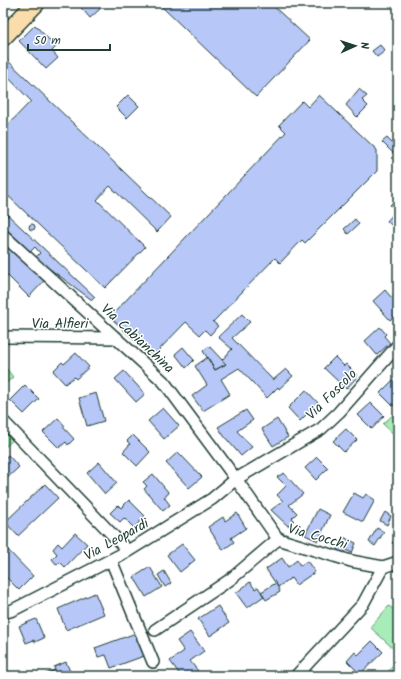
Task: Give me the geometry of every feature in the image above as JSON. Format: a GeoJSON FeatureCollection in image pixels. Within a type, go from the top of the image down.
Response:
{"type":"FeatureCollection","features":[{"type":"Feature","properties":{"kind":"main road"},"geometry":{"type":"LineString","coordinates":[[3,37],[36,3]]}},
{"type":"Feature","properties":{"kind":"street","name":"Via Cabianchina"},"geometry":{"type":"LineString","coordinates":[[3,235],[164,382],[236,479]]}},
{"type":"Feature","properties":{"kind":"street","name":"Via Alfieri"},"geometry":{"type":"LineString","coordinates":[[3,337],[117,338]]}},
{"type":"Feature","properties":{"kind":"street","name":"Via Foscolo"},"geometry":{"type":"LineString","coordinates":[[236,479],[321,429],[339,412],[398,345]]}},
{"type":"Feature","properties":{"kind":"street"},"geometry":{"type":"LineString","coordinates":[[3,421],[128,551]]}},
{"type":"Feature","properties":{"kind":"street","name":"Via Cocchi"},"geometry":{"type":"LineString","coordinates":[[236,479],[278,539],[350,561],[383,567],[398,562]]}},
{"type":"Feature","properties":{"kind":"street","name":"Via Leopardi"},"geometry":{"type":"LineString","coordinates":[[3,613],[13,610],[128,551],[212,499],[236,479]]}},
{"type":"Feature","properties":{"kind":"street"},"geometry":{"type":"LineString","coordinates":[[155,630],[231,579],[278,539]]}},
{"type":"Feature","properties":{"kind":"street"},"geometry":{"type":"LineString","coordinates":[[111,560],[153,662]]}},
{"type":"Feature","properties":{"kind":"street"},"geometry":{"type":"LineString","coordinates":[[296,676],[363,604],[383,567]]}},
{"type":"Feature","properties":{"kind":"green space"},"geometry":{"type":"Polygon","coordinates":[[[3,364],[13,377],[3,386],[3,364]]]}},
{"type":"Feature","properties":{"kind":"green space"},"geometry":{"type":"Polygon","coordinates":[[[398,410],[398,438],[383,424],[398,410]]]}},
{"type":"Feature","properties":{"kind":"green space"},"geometry":{"type":"Polygon","coordinates":[[[3,427],[17,436],[3,449],[3,427]]]}},
{"type":"Feature","properties":{"kind":"green space"},"geometry":{"type":"Polygon","coordinates":[[[389,606],[398,613],[398,653],[370,627],[389,606]]]}},
{"type":"Feature","properties":{"kind":"green space"},"geometry":{"type":"Polygon","coordinates":[[[398,659],[398,676],[385,676],[398,659]]]}},
{"type":"Feature","properties":{"kind":"building"},"geometry":{"type":"Polygon","coordinates":[[[77,3],[97,3],[96,4],[100,9],[90,18],[77,3]]]}},
{"type":"Feature","properties":{"kind":"building"},"geometry":{"type":"Polygon","coordinates":[[[164,3],[270,3],[310,40],[256,97],[161,6],[164,3]]]}},
{"type":"Feature","properties":{"kind":"building"},"geometry":{"type":"Polygon","coordinates":[[[35,25],[56,47],[52,51],[58,58],[46,69],[19,41],[35,25]]]}},
{"type":"Feature","properties":{"kind":"building"},"geometry":{"type":"Polygon","coordinates":[[[380,45],[385,51],[377,57],[372,51],[380,45]]]}},
{"type":"Feature","properties":{"kind":"building"},"geometry":{"type":"Polygon","coordinates":[[[4,57],[171,217],[157,232],[110,186],[97,200],[145,247],[105,288],[3,191],[3,130],[31,101],[3,72],[4,57]]]}},
{"type":"Feature","properties":{"kind":"building"},"geometry":{"type":"Polygon","coordinates":[[[359,89],[367,96],[362,100],[368,106],[357,117],[346,105],[359,89]]]}},
{"type":"Feature","properties":{"kind":"building"},"geometry":{"type":"Polygon","coordinates":[[[128,95],[139,106],[127,118],[116,107],[128,95]]]}},
{"type":"Feature","properties":{"kind":"building"},"geometry":{"type":"Polygon","coordinates":[[[319,95],[377,150],[377,171],[305,243],[302,240],[280,263],[275,258],[213,322],[218,326],[210,335],[205,330],[200,335],[186,322],[152,357],[110,317],[286,132],[279,125],[302,101],[308,107],[319,95]]]}},
{"type":"Feature","properties":{"kind":"building"},"geometry":{"type":"Polygon","coordinates":[[[387,138],[398,149],[393,153],[382,142],[387,138]]]}},
{"type":"Feature","properties":{"kind":"building"},"geometry":{"type":"Polygon","coordinates":[[[398,197],[398,231],[387,221],[396,211],[390,205],[398,197]]]}},
{"type":"Feature","properties":{"kind":"building"},"geometry":{"type":"Polygon","coordinates":[[[3,211],[8,215],[3,221],[3,211]]]}},
{"type":"Feature","properties":{"kind":"building"},"geometry":{"type":"Polygon","coordinates":[[[7,214],[95,297],[92,300],[35,258],[40,253],[35,247],[30,252],[3,229],[3,218],[7,214]]]}},
{"type":"Feature","properties":{"kind":"building"},"geometry":{"type":"Polygon","coordinates":[[[355,219],[359,224],[348,234],[344,229],[355,219]]]}},
{"type":"Feature","properties":{"kind":"building"},"geometry":{"type":"Polygon","coordinates":[[[32,224],[35,227],[32,230],[29,227],[32,224]]]}},
{"type":"Feature","properties":{"kind":"building"},"geometry":{"type":"Polygon","coordinates":[[[3,241],[44,281],[29,297],[3,271],[3,241]]]}},
{"type":"Feature","properties":{"kind":"building"},"geometry":{"type":"Polygon","coordinates":[[[385,290],[391,297],[393,295],[398,300],[398,313],[390,320],[373,301],[385,290]]]}},
{"type":"Feature","properties":{"kind":"building"},"geometry":{"type":"Polygon","coordinates":[[[242,314],[250,322],[232,338],[273,380],[286,369],[293,376],[279,389],[278,387],[267,398],[239,368],[221,379],[230,394],[203,411],[192,396],[207,385],[195,366],[208,357],[215,370],[226,364],[222,360],[232,349],[218,337],[242,314]]]}},
{"type":"Feature","properties":{"kind":"building"},"geometry":{"type":"Polygon","coordinates":[[[380,327],[386,334],[384,336],[390,343],[377,355],[365,341],[380,327]]]}},
{"type":"Feature","properties":{"kind":"building"},"geometry":{"type":"Polygon","coordinates":[[[209,346],[226,364],[215,370],[203,351],[209,346]]]}},
{"type":"Feature","properties":{"kind":"building"},"geometry":{"type":"Polygon","coordinates":[[[183,347],[194,360],[186,368],[175,354],[183,347]]]}},
{"type":"Feature","properties":{"kind":"building"},"geometry":{"type":"Polygon","coordinates":[[[76,353],[89,367],[76,379],[74,377],[65,384],[53,371],[62,362],[64,364],[76,353]]]}},
{"type":"Feature","properties":{"kind":"building"},"geometry":{"type":"Polygon","coordinates":[[[335,357],[344,366],[346,364],[358,376],[346,389],[324,368],[335,357]]]}},
{"type":"Feature","properties":{"kind":"building"},"geometry":{"type":"Polygon","coordinates":[[[124,371],[145,394],[136,402],[115,379],[124,371]]]}},
{"type":"Feature","properties":{"kind":"building"},"geometry":{"type":"Polygon","coordinates":[[[393,380],[398,384],[398,401],[393,406],[380,393],[393,380]]]}},
{"type":"Feature","properties":{"kind":"building"},"geometry":{"type":"Polygon","coordinates":[[[25,385],[39,399],[24,414],[10,400],[25,385]]]}},
{"type":"Feature","properties":{"kind":"building"},"geometry":{"type":"Polygon","coordinates":[[[306,390],[320,405],[311,414],[309,412],[300,421],[288,408],[306,390]]]}},
{"type":"Feature","properties":{"kind":"building"},"geometry":{"type":"Polygon","coordinates":[[[96,393],[104,421],[87,426],[79,398],[96,393]]]}},
{"type":"Feature","properties":{"kind":"building"},"geometry":{"type":"Polygon","coordinates":[[[371,403],[384,416],[372,429],[358,415],[371,403]]]}},
{"type":"Feature","properties":{"kind":"building"},"geometry":{"type":"Polygon","coordinates":[[[163,408],[179,426],[164,439],[148,421],[163,408]]]}},
{"type":"Feature","properties":{"kind":"building"},"geometry":{"type":"Polygon","coordinates":[[[246,410],[253,420],[237,431],[252,447],[241,456],[218,427],[246,410]]]}},
{"type":"Feature","properties":{"kind":"building"},"geometry":{"type":"Polygon","coordinates":[[[58,418],[65,426],[63,427],[74,439],[68,445],[66,442],[59,448],[43,432],[58,418]]]}},
{"type":"Feature","properties":{"kind":"building"},"geometry":{"type":"Polygon","coordinates":[[[277,419],[288,437],[273,446],[262,429],[277,419]]]}},
{"type":"Feature","properties":{"kind":"building"},"geometry":{"type":"Polygon","coordinates":[[[346,429],[357,440],[344,452],[333,441],[346,429]]]}},
{"type":"Feature","properties":{"kind":"building"},"geometry":{"type":"Polygon","coordinates":[[[133,435],[150,452],[137,466],[123,452],[130,444],[127,441],[133,435]]]}},
{"type":"Feature","properties":{"kind":"building"},"geometry":{"type":"Polygon","coordinates":[[[178,452],[202,477],[189,488],[166,463],[178,452]]]}},
{"type":"Feature","properties":{"kind":"building"},"geometry":{"type":"Polygon","coordinates":[[[8,455],[19,467],[3,482],[3,460],[8,455]]]}},
{"type":"Feature","properties":{"kind":"building"},"geometry":{"type":"Polygon","coordinates":[[[317,457],[328,468],[316,480],[305,468],[317,457]]]}},
{"type":"Feature","properties":{"kind":"building"},"geometry":{"type":"Polygon","coordinates":[[[99,462],[117,483],[105,494],[87,473],[99,462]]]}},
{"type":"Feature","properties":{"kind":"building"},"geometry":{"type":"Polygon","coordinates":[[[284,473],[303,494],[289,505],[297,513],[292,518],[294,520],[288,526],[271,510],[283,501],[277,495],[286,486],[277,477],[284,473]]]}},
{"type":"Feature","properties":{"kind":"building"},"geometry":{"type":"Polygon","coordinates":[[[153,474],[169,493],[164,497],[170,505],[163,511],[144,489],[147,486],[143,482],[153,474]]]}},
{"type":"Feature","properties":{"kind":"building"},"geometry":{"type":"Polygon","coordinates":[[[45,484],[58,498],[18,536],[5,522],[45,484]]]}},
{"type":"Feature","properties":{"kind":"building"},"geometry":{"type":"Polygon","coordinates":[[[354,493],[363,498],[366,494],[375,500],[363,522],[343,512],[354,493]]]}},
{"type":"Feature","properties":{"kind":"building"},"geometry":{"type":"Polygon","coordinates":[[[129,500],[145,516],[134,528],[124,518],[120,522],[110,513],[118,505],[121,508],[129,500]]]}},
{"type":"Feature","properties":{"kind":"building"},"geometry":{"type":"Polygon","coordinates":[[[318,509],[330,515],[318,541],[305,535],[318,509]]]}},
{"type":"Feature","properties":{"kind":"building"},"geometry":{"type":"Polygon","coordinates":[[[385,512],[391,516],[387,525],[380,521],[385,512]]]}},
{"type":"Feature","properties":{"kind":"building"},"geometry":{"type":"Polygon","coordinates":[[[237,513],[246,528],[231,538],[234,542],[223,550],[208,527],[223,517],[225,521],[237,513]]]}},
{"type":"Feature","properties":{"kind":"building"},"geometry":{"type":"Polygon","coordinates":[[[377,528],[384,532],[375,546],[369,542],[377,528]]]}},
{"type":"Feature","properties":{"kind":"building"},"geometry":{"type":"Polygon","coordinates":[[[75,533],[87,544],[65,567],[60,562],[57,565],[52,559],[57,554],[53,549],[58,543],[62,547],[75,533]]]}},
{"type":"Feature","properties":{"kind":"building"},"geometry":{"type":"Polygon","coordinates":[[[398,535],[398,547],[392,543],[398,535]]]}},
{"type":"Feature","properties":{"kind":"building"},"geometry":{"type":"Polygon","coordinates":[[[343,537],[356,543],[352,553],[346,550],[344,554],[337,551],[343,537]]]}},
{"type":"Feature","properties":{"kind":"building"},"geometry":{"type":"Polygon","coordinates":[[[182,544],[195,560],[180,572],[167,555],[182,544]]]}},
{"type":"Feature","properties":{"kind":"building"},"geometry":{"type":"Polygon","coordinates":[[[7,549],[33,576],[19,590],[3,574],[3,553],[7,549]]]}},
{"type":"Feature","properties":{"kind":"building"},"geometry":{"type":"Polygon","coordinates":[[[282,558],[288,567],[297,560],[300,566],[307,561],[315,572],[296,585],[291,578],[278,587],[266,569],[282,558]]]}},
{"type":"Feature","properties":{"kind":"building"},"geometry":{"type":"Polygon","coordinates":[[[150,567],[162,587],[146,597],[134,577],[150,567]]]}},
{"type":"Feature","properties":{"kind":"building"},"geometry":{"type":"Polygon","coordinates":[[[164,571],[171,583],[165,587],[158,575],[164,571]]]}},
{"type":"Feature","properties":{"kind":"building"},"geometry":{"type":"Polygon","coordinates":[[[250,582],[255,589],[258,587],[264,596],[247,608],[236,593],[250,582]]]}},
{"type":"Feature","properties":{"kind":"building"},"geometry":{"type":"Polygon","coordinates":[[[276,583],[280,592],[266,600],[261,592],[276,583]]]}},
{"type":"Feature","properties":{"kind":"building"},"geometry":{"type":"Polygon","coordinates":[[[95,593],[104,614],[66,630],[58,609],[95,593]]]}},
{"type":"Feature","properties":{"kind":"building"},"geometry":{"type":"Polygon","coordinates":[[[218,606],[229,623],[210,636],[198,619],[218,606]]]}},
{"type":"Feature","properties":{"kind":"building"},"geometry":{"type":"Polygon","coordinates":[[[36,619],[44,638],[35,642],[34,640],[26,643],[19,626],[36,619]]]}},
{"type":"Feature","properties":{"kind":"building"},"geometry":{"type":"Polygon","coordinates":[[[190,632],[204,651],[190,661],[198,671],[190,676],[181,676],[170,661],[184,651],[177,641],[190,632]]]}},
{"type":"Feature","properties":{"kind":"building"},"geometry":{"type":"Polygon","coordinates":[[[136,633],[144,656],[111,668],[106,655],[98,657],[95,648],[136,633]]]}},
{"type":"Feature","properties":{"kind":"building"},"geometry":{"type":"Polygon","coordinates":[[[372,641],[383,652],[360,674],[347,661],[355,652],[358,655],[372,641]]]}},
{"type":"Feature","properties":{"kind":"building"},"geometry":{"type":"Polygon","coordinates":[[[66,662],[72,676],[41,676],[55,670],[54,667],[66,662]]]}},
{"type":"Feature","properties":{"kind":"waterway"},"geometry":{"type":"LineString","coordinates":[[275,530],[293,539]]}}]}
